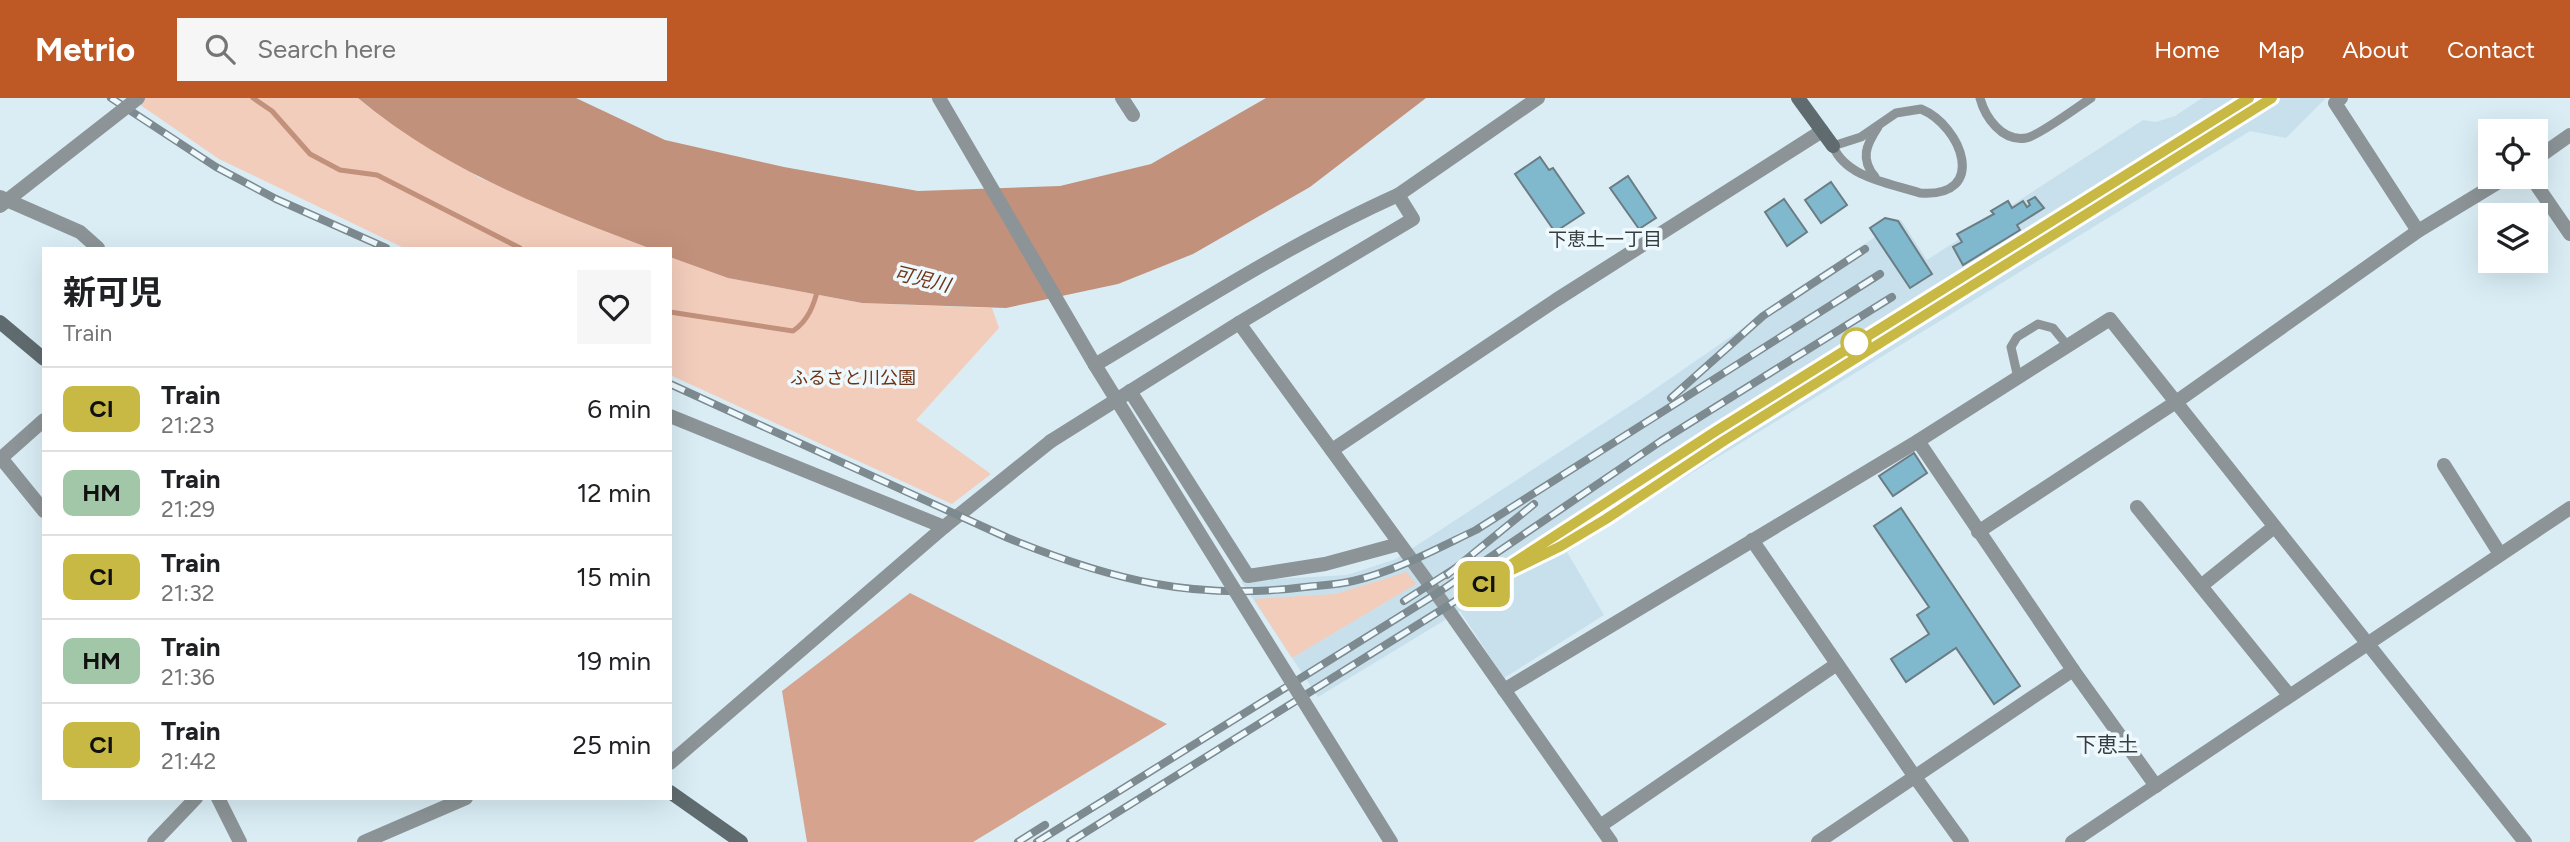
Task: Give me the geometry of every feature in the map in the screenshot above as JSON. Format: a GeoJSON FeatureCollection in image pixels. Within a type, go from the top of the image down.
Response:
{"type":"FeatureCollection","features":[{"type":"Feature","properties":{"kind":"main road"},"geometry":{"type":"LineString","coordinates":[[1798,98],[1833,146]]}},
{"type":"Feature","properties":{"kind":"main road"},"geometry":{"type":"LineString","coordinates":[[0,322],[42,357]]}},
{"type":"Feature","properties":{"kind":"main road"},"geometry":{"type":"LineString","coordinates":[[672,793],[741,842]]}},
{"type":"Feature","properties":{"kind":"street"},"geometry":{"type":"LineString","coordinates":[[0,206],[138,98]]}},
{"type":"Feature","properties":{"kind":"street"},"geometry":{"type":"LineString","coordinates":[[939,98],[1095,365],[1391,842]]}},
{"type":"Feature","properties":{"kind":"street"},"geometry":{"type":"LineString","coordinates":[[1122,98],[1133,115]]}},
{"type":"Feature","properties":{"kind":"street"},"geometry":{"type":"LineString","coordinates":[[1095,365],[1346,218],[1398,195],[1538,98]]}},
{"type":"Feature","properties":{"kind":"street"},"geometry":{"type":"LineString","coordinates":[[2341,98],[2335,103],[2418,232]]}},
{"type":"Feature","properties":{"kind":"street"},"geometry":{"type":"LineString","coordinates":[[1332,450],[1556,300],[1822,131]]}},
{"type":"Feature","properties":{"kind":"street"},"geometry":{"type":"LineString","coordinates":[[2548,151],[2570,135]]}},
{"type":"Feature","properties":{"kind":"street"},"geometry":{"type":"LineString","coordinates":[[1978,532],[2176,402],[2418,232],[2488,189]]}},
{"type":"Feature","properties":{"kind":"street"},"geometry":{"type":"LineString","coordinates":[[2539,189],[2570,234]]}},
{"type":"Feature","properties":{"kind":"street"},"geometry":{"type":"LineString","coordinates":[[672,761],[944,527],[1051,441],[1239,323],[1413,219],[1398,195]]}},
{"type":"Feature","properties":{"kind":"street"},"geometry":{"type":"LineString","coordinates":[[0,197],[80,232],[97,247]]}},
{"type":"Feature","properties":{"kind":"street"},"geometry":{"type":"LineString","coordinates":[[1504,690],[1918,441],[2110,319],[2525,842]]}},
{"type":"Feature","properties":{"kind":"street"},"geometry":{"type":"LineString","coordinates":[[1239,323],[1611,842]]}},
{"type":"Feature","properties":{"kind":"street"},"geometry":{"type":"LineString","coordinates":[[1130,391],[1248,576],[1325,564],[1399,544]]}},
{"type":"Feature","properties":{"kind":"street"},"geometry":{"type":"LineString","coordinates":[[672,417],[944,527]]}},
{"type":"Feature","properties":{"kind":"street"},"geometry":{"type":"LineString","coordinates":[[42,423],[1,459],[42,509]]}},
{"type":"Feature","properties":{"kind":"street"},"geometry":{"type":"LineString","coordinates":[[1918,441],[2073,670],[2156,786]]}},
{"type":"Feature","properties":{"kind":"street"},"geometry":{"type":"LineString","coordinates":[[2444,465],[2500,554]]}},
{"type":"Feature","properties":{"kind":"street"},"geometry":{"type":"LineString","coordinates":[[2137,507],[2289,695]]}},
{"type":"Feature","properties":{"kind":"street"},"geometry":{"type":"LineString","coordinates":[[2072,842],[2570,508]]}},
{"type":"Feature","properties":{"kind":"street"},"geometry":{"type":"LineString","coordinates":[[2201,586],[2274,527]]}},
{"type":"Feature","properties":{"kind":"street"},"geometry":{"type":"LineString","coordinates":[[1752,540],[1962,842]]}},
{"type":"Feature","properties":{"kind":"street"},"geometry":{"type":"LineString","coordinates":[[1600,826],[1837,664]]}},
{"type":"Feature","properties":{"kind":"street"},"geometry":{"type":"LineString","coordinates":[[1818,842],[2073,670]]}},
{"type":"Feature","properties":{"kind":"street"},"geometry":{"type":"LineString","coordinates":[[154,842],[194,800]]}},
{"type":"Feature","properties":{"kind":"street"},"geometry":{"type":"LineString","coordinates":[[219,800],[240,842]]}},
{"type":"Feature","properties":{"kind":"street"},"geometry":{"type":"LineString","coordinates":[[363,842],[461,800]]}},
{"type":"Feature","properties":{"kind":"lane"},"geometry":{"type":"LineString","coordinates":[[1980,98],[1983,111],[1998,130],[2013,137],[2027,139],[2091,98]]}},
{"type":"Feature","properties":{"kind":"lane"},"geometry":{"type":"LineString","coordinates":[[1921,108],[1943,121],[1964,162],[1963,174],[1955,184],[1932,194],[1920,193],[1852,169],[1843,162],[1833,146],[1861,137],[1906,110],[1921,108]]}},
{"type":"Feature","properties":{"kind":"lane"},"geometry":{"type":"LineString","coordinates":[[1876,178],[1866,162],[1865,154],[1869,141],[1881,123]]}},
{"type":"Feature","properties":{"kind":"lane"},"geometry":{"type":"LineString","coordinates":[[2018,378],[2011,347],[2017,337],[2038,324],[2053,328],[2067,345]]}},
{"type":"Feature","properties":{"kind":"shaded area"},"geometry":{"type":"Polygon","coordinates":[[[2202,98],[2326,98],[2286,138],[2250,131],[1567,552],[1604,615],[1504,678],[1460,611],[1318,697],[1241,581],[1347,575],[1396,559],[1642,398],[1898,221],[1901,220],[1927,260],[2143,120],[2156,122],[2175,116],[2202,98]]]}},
{"type":"Feature","properties":{"kind":"shaded area"},"geometry":{"type":"Polygon","coordinates":[[[910,593],[1167,724],[973,842],[807,842],[782,691],[910,593]]]}},
{"type":"Feature","properties":{"kind":"green space"},"geometry":{"type":"Polygon","coordinates":[[[130,98],[358,98],[383,118],[480,178],[648,247],[402,247],[219,159],[130,98]]]}},
{"type":"Feature","properties":{"kind":"green space","name":"ふるさと川公園"},"geometry":{"type":"Polygon","coordinates":[[[672,257],[728,278],[862,303],[992,308],[999,328],[916,420],[991,474],[952,504],[672,376],[672,257]]]}},
{"type":"Feature","properties":{"kind":"green space"},"geometry":{"type":"Polygon","coordinates":[[[1407,572],[1416,584],[1292,658],[1254,599],[1335,594],[1407,572]]]}},
{"type":"Feature","properties":{"kind":"water","name":"可児川"},"geometry":{"type":"Polygon","coordinates":[[[358,98],[576,98],[665,140],[784,167],[918,191],[1060,186],[1151,164],[1266,98],[1426,98],[1310,187],[1193,254],[1118,284],[1006,308],[862,303],[728,278],[672,258],[672,247],[646,247],[535,203],[460,167],[390,123],[358,98]]]}},
{"type":"Feature","properties":{"kind":"building"},"geometry":{"type":"Polygon","coordinates":[[[1540,157],[1549,170],[1553,168],[1584,213],[1555,232],[1515,174],[1540,157]]]}},
{"type":"Feature","properties":{"kind":"building"},"geometry":{"type":"Polygon","coordinates":[[[1628,176],[1656,218],[1639,229],[1610,188],[1628,176]]]}},
{"type":"Feature","properties":{"kind":"building"},"geometry":{"type":"Polygon","coordinates":[[[1831,182],[1847,205],[1821,223],[1805,200],[1831,182]]]}},
{"type":"Feature","properties":{"kind":"building"},"geometry":{"type":"Polygon","coordinates":[[[2035,197],[2044,208],[2017,225],[2020,230],[1963,265],[1953,247],[1962,242],[1957,234],[1994,214],[1991,211],[2008,201],[2012,208],[2023,201],[2027,207],[2030,205],[2028,201],[2035,197]]]}},
{"type":"Feature","properties":{"kind":"building"},"geometry":{"type":"Polygon","coordinates":[[[1784,199],[1807,232],[1787,246],[1765,212],[1784,199]]]}},
{"type":"Feature","properties":{"kind":"building"},"geometry":{"type":"Polygon","coordinates":[[[1885,218],[1898,221],[1932,274],[1910,288],[1870,228],[1885,218]]]}},
{"type":"Feature","properties":{"kind":"building"},"geometry":{"type":"Polygon","coordinates":[[[1914,453],[1927,473],[1893,496],[1879,476],[1914,453]]]}},
{"type":"Feature","properties":{"kind":"building"},"geometry":{"type":"Polygon","coordinates":[[[1901,508],[2020,686],[1994,704],[1956,648],[1906,682],[1891,659],[1929,634],[1917,615],[1929,607],[1874,526],[1901,508]]]}},
{"type":"Feature","properties":{"kind":"waterway"},"geometry":{"type":"LineString","coordinates":[[253,98],[272,111],[310,154],[340,170],[377,175],[518,247]]}},
{"type":"Feature","properties":{"kind":"waterway"},"geometry":{"type":"LineString","coordinates":[[672,312],[793,331],[810,312],[818,288]]}},
{"type":"Feature","properties":{"kind":"railway"},"geometry":{"type":"LineString","coordinates":[[111,98],[216,167],[276,199],[384,247]]}},
{"type":"Feature","properties":{"kind":"railway"},"geometry":{"type":"LineString","coordinates":[[1070,842],[1446,607],[1715,431],[2249,98]]}},
{"type":"Feature","properties":{"kind":"railway"},"geometry":{"type":"LineString","coordinates":[[1531,560],[1606,519],[1722,442],[2272,98]]}},
{"type":"Feature","properties":{"kind":"railway"},"geometry":{"type":"LineString","coordinates":[[1671,398],[1763,316],[1865,249]]}},
{"type":"Feature","properties":{"kind":"railway"},"geometry":{"type":"LineString","coordinates":[[672,385],[1046,553],[1118,576],[1154,584],[1189,589],[1265,591],[1369,577],[1416,559],[1476,530],[1880,274]]}},
{"type":"Feature","properties":{"kind":"railway"},"geometry":{"type":"LineString","coordinates":[[1037,842],[1436,594],[1661,441],[1892,297]]}},
{"type":"Feature","properties":{"kind":"railway"},"geometry":{"type":"LineString","coordinates":[[1447,575],[1534,504]]}},
{"type":"Feature","properties":{"kind":"railway"},"geometry":{"type":"LineString","coordinates":[[1404,601],[1454,569]]}},
{"type":"Feature","properties":{"kind":"railway"},"geometry":{"type":"LineString","coordinates":[[1018,842],[1045,825]]}},
{"type":"Feature","properties":{"kind":"train","name":"CI"},"geometry":{"type":"LineString","coordinates":[[2249,98],[1716,431],[1475,588],[1561,546],[1606,519],[1722,442],[2272,98]]}},
{"type":"Feature","properties":{"kind":"district","name":"下恵土一丁目"},"geometry":{"type":"Point","coordinates":[1605,239]}},
{"type":"Feature","properties":{"kind":"district","name":"下恵土"},"geometry":{"type":"Point","coordinates":[2107,744]}}]}
